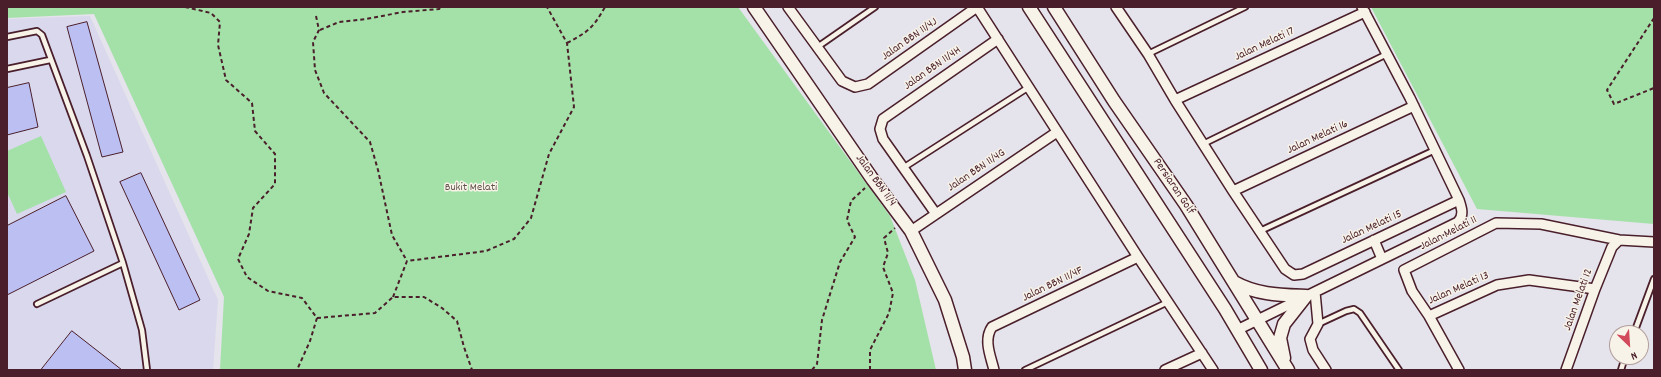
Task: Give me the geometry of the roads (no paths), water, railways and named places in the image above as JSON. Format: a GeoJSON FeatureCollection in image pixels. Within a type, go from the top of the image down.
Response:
{"type":"FeatureCollection","features":[{"type":"Feature","properties":{"kind":"street","name":"Jalan BBN 11/4"},"geometry":{"type":"LineString","coordinates":[[754,7],[873,180],[911,231],[945,300],[963,357],[965,370]]}},
{"type":"Feature","properties":{"kind":"street"},"geometry":{"type":"LineString","coordinates":[[788,7],[816,48]]}},
{"type":"Feature","properties":{"kind":"street"},"geometry":{"type":"LineString","coordinates":[[978,7],[1057,132],[1213,370]]}},
{"type":"Feature","properties":{"kind":"street","name":"Jalan BBN 11/4J"},"geometry":{"type":"LineString","coordinates":[[816,48],[842,81],[855,87],[868,84],[978,7]]}},
{"type":"Feature","properties":{"kind":"street","name":"Persiaran Golf"},"geometry":{"type":"LineString","coordinates":[[1028,7],[1237,330],[1261,370]]}},
{"type":"Feature","properties":{"kind":"street","name":"Persiaran Golf"},"geometry":{"type":"LineString","coordinates":[[1054,7],[1114,101],[1186,206],[1287,368]]}},
{"type":"Feature","properties":{"kind":"street"},"geometry":{"type":"LineString","coordinates":[[1118,7],[1175,100],[1260,231]]}},
{"type":"Feature","properties":{"kind":"street"},"geometry":{"type":"LineString","coordinates":[[1237,330],[1458,222],[1462,213],[1460,200],[1414,106],[1363,10]]}},
{"type":"Feature","properties":{"kind":"street","name":"Jalan Melati 17"},"geometry":{"type":"LineString","coordinates":[[1175,100],[1363,10]]}},
{"type":"Feature","properties":{"kind":"street","name":"Jalan BBN 11/4H"},"geometry":{"type":"LineString","coordinates":[[903,168],[883,139],[880,129],[883,119],[998,39]]}},
{"type":"Feature","properties":{"kind":"street","name":"Jalan Melati 16"},"geometry":{"type":"LineString","coordinates":[[1233,191],[1414,106]]}},
{"type":"Feature","properties":{"kind":"street","name":"Jalan BBN 11/4G"},"geometry":{"type":"LineString","coordinates":[[911,231],[1057,132]]}},
{"type":"Feature","properties":{"kind":"street"},"geometry":{"type":"LineString","coordinates":[[903,168],[936,214]]}},
{"type":"Feature","properties":{"kind":"street","name":"Jalan Melati 15"},"geometry":{"type":"LineString","coordinates":[[1260,231],[1285,269],[1294,275],[1303,274],[1460,200]]}},
{"type":"Feature","properties":{"kind":"street","name":"Jalan Melati 11"},"geometry":{"type":"LineString","coordinates":[[1459,370],[1429,316],[1412,291],[1404,270],[1496,223],[1542,224],[1619,240]]}},
{"type":"Feature","properties":{"kind":"street"},"geometry":{"type":"LineString","coordinates":[[1374,240],[1382,259]]}},
{"type":"Feature","properties":{"kind":"street"},"geometry":{"type":"LineString","coordinates":[[1619,240],[1654,242]]}},
{"type":"Feature","properties":{"kind":"street","name":"Jalan Melati 12"},"geometry":{"type":"LineString","coordinates":[[1566,370],[1595,289],[1612,247],[1619,240]]}},
{"type":"Feature","properties":{"kind":"street","name":"Jalan BBN 11/4F"},"geometry":{"type":"LineString","coordinates":[[994,370],[988,342],[988,333],[992,328],[1138,257]]}},
{"type":"Feature","properties":{"kind":"street","name":"Jalan Melati 13"},"geometry":{"type":"LineString","coordinates":[[1429,316],[1497,285],[1529,280],[1595,289]]}},
{"type":"Feature","properties":{"kind":"street"},"geometry":{"type":"LineString","coordinates":[[1233,282],[1245,289],[1260,293],[1311,294]]}},
{"type":"Feature","properties":{"kind":"street"},"geometry":{"type":"LineString","coordinates":[[1311,294],[1318,324],[1310,339],[1313,350],[1326,370]]}},
{"type":"Feature","properties":{"kind":"street"},"geometry":{"type":"LineString","coordinates":[[1287,368],[1280,338],[1284,324],[1311,294]]}},
{"type":"Feature","properties":{"kind":"street"},"geometry":{"type":"LineString","coordinates":[[1165,370],[1202,353]]}},
{"type":"Feature","properties":{"kind":"lane"},"geometry":{"type":"LineString","coordinates":[[816,48],[875,7]]}},
{"type":"Feature","properties":{"kind":"lane"},"geometry":{"type":"LineString","coordinates":[[1148,54],[1245,7]]}},
{"type":"Feature","properties":{"kind":"lane"},"geometry":{"type":"LineString","coordinates":[[7,37],[40,32],[87,156],[123,263],[142,330],[148,370]]}},
{"type":"Feature","properties":{"kind":"lane"},"geometry":{"type":"LineString","coordinates":[[1203,144],[1387,54]]}},
{"type":"Feature","properties":{"kind":"lane"},"geometry":{"type":"LineString","coordinates":[[7,69],[50,60]]}},
{"type":"Feature","properties":{"kind":"lane"},"geometry":{"type":"LineString","coordinates":[[903,168],[1029,87]]}},
{"type":"Feature","properties":{"kind":"lane"},"geometry":{"type":"LineString","coordinates":[[1260,231],[1435,150]]}},
{"type":"Feature","properties":{"kind":"lane"},"geometry":{"type":"LineString","coordinates":[[37,304],[123,263]]}},
{"type":"Feature","properties":{"kind":"lane"},"geometry":{"type":"LineString","coordinates":[[1637,325],[1654,279]]}},
{"type":"Feature","properties":{"kind":"lane"},"geometry":{"type":"LineString","coordinates":[[1025,370],[1168,302]]}},
{"type":"Feature","properties":{"kind":"lane"},"geometry":{"type":"LineString","coordinates":[[1318,324],[1346,311],[1354,309],[1360,313],[1398,370]]}},
{"type":"Feature","properties":{"kind":"park label","name":"Bukit Melati"},"geometry":{"type":"Point","coordinates":[471,188]}}]}
